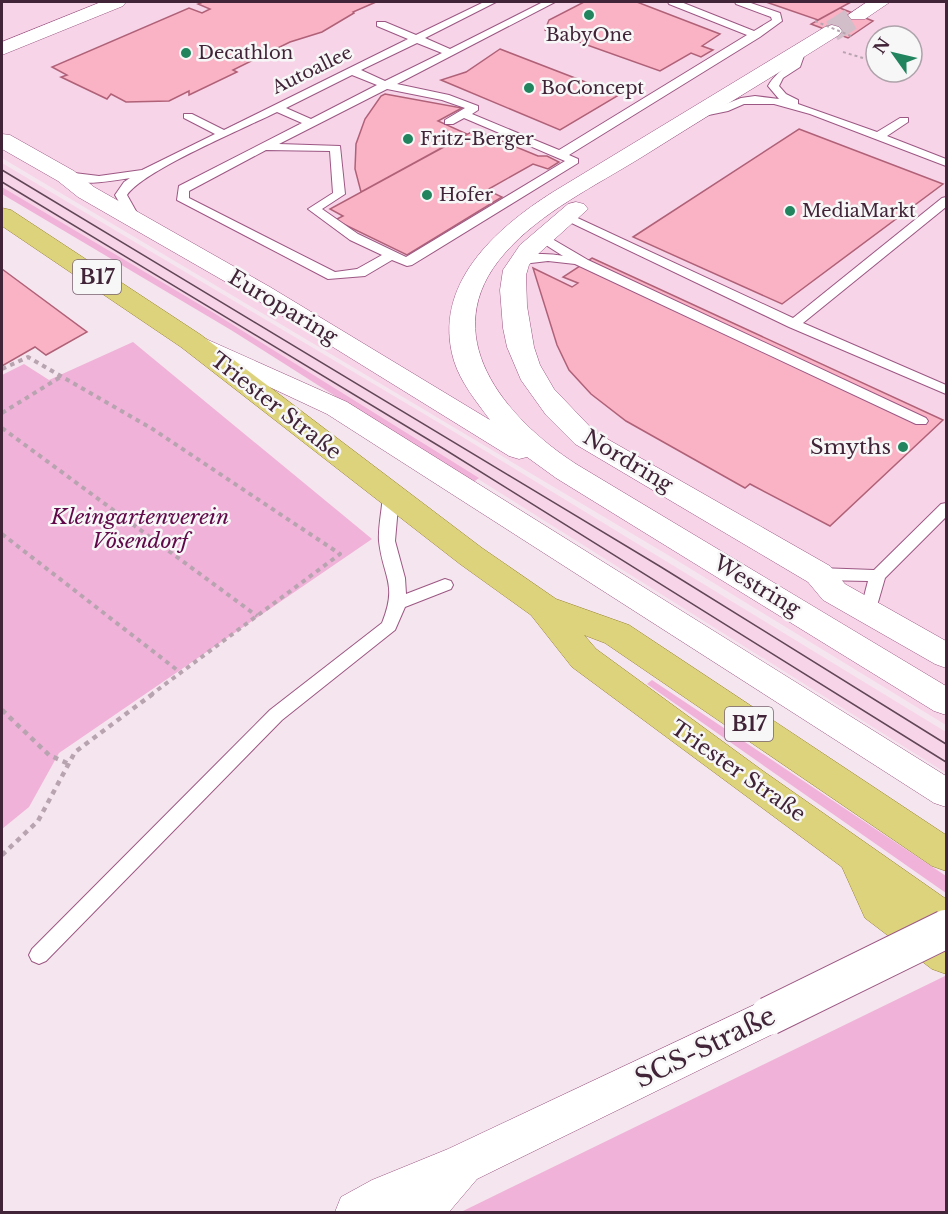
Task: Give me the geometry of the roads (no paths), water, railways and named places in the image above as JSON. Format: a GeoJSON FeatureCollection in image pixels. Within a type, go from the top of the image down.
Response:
{"type":"FeatureCollection","features":[{"type":"Feature","properties":{"kind":"main road","name":"Triester Straße"},"geometry":{"type":"LineString","coordinates":[[2,215],[191,340],[391,495],[544,607],[584,658],[695,742],[946,920]]}},
{"type":"Feature","properties":{"kind":"main road","name":"Triester Straße"},"geometry":{"type":"LineString","coordinates":[[544,607],[617,634],[946,855]]}},
{"type":"Feature","properties":{"kind":"main road"},"geometry":{"type":"LineString","coordinates":[[855,854],[879,906],[946,957]]}},
{"type":"Feature","properties":{"kind":"street"},"geometry":{"type":"LineString","coordinates":[[2,49],[116,2]]}},
{"type":"Feature","properties":{"kind":"street"},"geometry":{"type":"LineString","coordinates":[[858,15],[880,2]]}},
{"type":"Feature","properties":{"kind":"street","name":"Nordring"},"geometry":{"type":"LineString","coordinates":[[566,471],[530,445],[501,416],[479,387],[467,361],[461,330],[464,302],[473,276],[496,248],[525,222],[832,29]]}},
{"type":"Feature","properties":{"kind":"street","name":"Europaring"},"geometry":{"type":"LineString","coordinates":[[2,140],[66,176],[86,192],[261,292],[520,451],[566,471]]}},
{"type":"Feature","properties":{"kind":"street","name":"Nordring"},"geometry":{"type":"LineString","coordinates":[[633,152],[624,173],[542,237],[519,262],[512,276],[515,326],[522,357],[539,389],[555,410],[585,438],[819,574],[834,592],[946,656]]}},
{"type":"Feature","properties":{"kind":"street"},"geometry":{"type":"LineString","coordinates":[[191,340],[337,408],[946,792]]}},
{"type":"Feature","properties":{"kind":"street","name":"Westring"},"geometry":{"type":"LineString","coordinates":[[566,471],[946,702]]}},
{"type":"Feature","properties":{"kind":"street","name":"SCS-Straße"},"geometry":{"type":"LineString","coordinates":[[357,1212],[387,1195],[464,1164],[946,929]]}},
{"type":"Feature","properties":{"kind":"street","name":"SCS-Straße"},"geometry":{"type":"LineString","coordinates":[[420,1212],[464,1164]]}},
{"type":"Feature","properties":{"kind":"lane","name":"Autoallee"},"geometry":{"type":"LineString","coordinates":[[135,220],[121,195],[128,185],[149,171],[491,2]]}},
{"type":"Feature","properties":{"kind":"lane"},"geometry":{"type":"LineString","coordinates":[[392,255],[360,273],[333,276],[183,200],[183,189],[550,2]]}},
{"type":"Feature","properties":{"kind":"lane"},"geometry":{"type":"LineString","coordinates":[[673,2],[756,35]]}},
{"type":"Feature","properties":{"kind":"lane"},"geometry":{"type":"LineString","coordinates":[[560,155],[777,21],[776,15],[740,2]]}},
{"type":"Feature","properties":{"kind":"lane"},"geometry":{"type":"LineString","coordinates":[[381,24],[449,52]]}},
{"type":"Feature","properties":{"kind":"lane"},"geometry":{"type":"LineString","coordinates":[[801,50],[796,65],[779,76],[773,86],[782,96],[813,112]]}},
{"type":"Feature","properties":{"kind":"lane"},"geometry":{"type":"LineString","coordinates":[[351,70],[385,85],[445,97],[474,108],[449,122]]}},
{"type":"Feature","properties":{"kind":"lane"},"geometry":{"type":"LineString","coordinates":[[694,115],[724,110],[741,101],[755,99],[775,101],[813,112],[946,163]]}},
{"type":"Feature","properties":{"kind":"lane"},"geometry":{"type":"LineString","coordinates":[[276,107],[310,123]]}},
{"type":"Feature","properties":{"kind":"lane"},"geometry":{"type":"LineString","coordinates":[[262,147],[336,148],[339,194],[314,209],[354,237],[407,262],[574,161],[463,114]]}},
{"type":"Feature","properties":{"kind":"lane"},"geometry":{"type":"LineString","coordinates":[[188,116],[223,134]]}},
{"type":"Feature","properties":{"kind":"lane"},"geometry":{"type":"LineString","coordinates":[[878,137],[904,120]]}},
{"type":"Feature","properties":{"kind":"lane","name":"Autoallee"},"geometry":{"type":"LineString","coordinates":[[66,176],[99,180],[149,171]]}},
{"type":"Feature","properties":{"kind":"lane"},"geometry":{"type":"LineString","coordinates":[[794,324],[946,201]]}},
{"type":"Feature","properties":{"kind":"lane"},"geometry":{"type":"LineString","coordinates":[[565,217],[794,324],[946,390]]}},
{"type":"Feature","properties":{"kind":"lane"},"geometry":{"type":"LineString","coordinates":[[542,237],[583,263],[921,420]]}},
{"type":"Feature","properties":{"kind":"lane"},"geometry":{"type":"LineString","coordinates":[[519,262],[548,256],[583,263]]}},
{"type":"Feature","properties":{"kind":"lane"},"geometry":{"type":"LineString","coordinates":[[39,955],[276,715],[389,626],[398,603],[397,578],[387,541],[391,495]]}},
{"type":"Feature","properties":{"kind":"lane"},"geometry":{"type":"LineString","coordinates":[[868,612],[878,576],[946,508]]}},
{"type":"Feature","properties":{"kind":"lane"},"geometry":{"type":"LineString","coordinates":[[819,574],[878,576]]}},
{"type":"Feature","properties":{"kind":"lane"},"geometry":{"type":"LineString","coordinates":[[398,603],[445,585]]}},
{"type":"Feature","properties":{"kind":"tunnel"},"geometry":{"type":"LineString","coordinates":[[832,31],[858,15]]}},
{"type":"Feature","properties":{"kind":"tram line"},"geometry":{"type":"LineString","coordinates":[[2,170],[661,567],[946,744]]}},
{"type":"Feature","properties":{"kind":"tram line"},"geometry":{"type":"LineString","coordinates":[[2,182],[444,449],[946,762]]}},
{"type":"Feature","properties":{"kind":"place","name":"BabyOne"},"geometry":{"type":"Point","coordinates":[589,15]}},
{"type":"Feature","properties":{"kind":"place","name":"Decathlon"},"geometry":{"type":"Point","coordinates":[186,53]}},
{"type":"Feature","properties":{"kind":"place","name":"BoConcept"},"geometry":{"type":"Point","coordinates":[529,88]}},
{"type":"Feature","properties":{"kind":"place","name":"Fritz-Berger"},"geometry":{"type":"Point","coordinates":[408,139]}},
{"type":"Feature","properties":{"kind":"place","name":"Hofer"},"geometry":{"type":"Point","coordinates":[427,195]}},
{"type":"Feature","properties":{"kind":"place","name":"MediaMarkt"},"geometry":{"type":"Point","coordinates":[790,211]}},
{"type":"Feature","properties":{"kind":"place","name":"Smyths"},"geometry":{"type":"Point","coordinates":[903,447]}},
{"type":"Feature","properties":{"kind":"park label","name":"Kleingartenverein Vösendorf"},"geometry":{"type":"Point","coordinates":[140,529]}}]}
